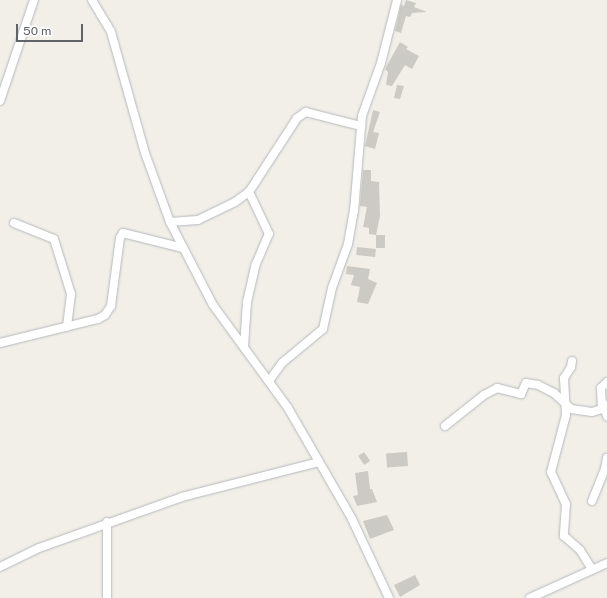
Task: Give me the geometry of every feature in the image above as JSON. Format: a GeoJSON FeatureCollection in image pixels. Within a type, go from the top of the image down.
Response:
{"type":"FeatureCollection","features":[{"type":"Feature","properties":{"kind":"street"},"geometry":{"type":"LineString","coordinates":[[0,101],[34,0]]}},
{"type":"Feature","properties":{"kind":"street"},"geometry":{"type":"LineString","coordinates":[[92,0],[111,32],[145,153],[170,222],[213,305],[288,408],[352,519],[389,598]]}},
{"type":"Feature","properties":{"kind":"street"},"geometry":{"type":"LineString","coordinates":[[269,381],[282,363],[323,329],[332,288],[348,244],[354,211],[361,126],[381,63],[397,0]]}},
{"type":"Feature","properties":{"kind":"street"},"geometry":{"type":"LineString","coordinates":[[170,222],[198,220],[235,202],[249,192],[301,114],[311,112],[361,126]]}},
{"type":"Feature","properties":{"kind":"street"},"geometry":{"type":"LineString","coordinates":[[244,347],[247,302],[256,264],[269,234],[249,192]]}},
{"type":"Feature","properties":{"kind":"street"},"geometry":{"type":"LineString","coordinates":[[14,223],[54,239],[60,252],[71,294],[67,327]]}},
{"type":"Feature","properties":{"kind":"street"},"geometry":{"type":"LineString","coordinates":[[0,343],[98,319],[108,312],[123,233],[183,248]]}},
{"type":"Feature","properties":{"kind":"street"},"geometry":{"type":"LineString","coordinates":[[572,360],[571,367],[564,378],[566,415],[551,472],[566,504],[564,536],[580,550],[592,569]]}},
{"type":"Feature","properties":{"kind":"street"},"geometry":{"type":"LineString","coordinates":[[607,382],[601,388],[607,416]]}},
{"type":"Feature","properties":{"kind":"street"},"geometry":{"type":"LineString","coordinates":[[445,426],[467,406],[497,388],[521,394],[526,384],[538,385],[566,403],[571,409],[592,412],[602,409],[603,400]]}},
{"type":"Feature","properties":{"kind":"street"},"geometry":{"type":"LineString","coordinates":[[592,501],[606,469],[607,458]]}},
{"type":"Feature","properties":{"kind":"street"},"geometry":{"type":"LineString","coordinates":[[0,568],[39,548],[107,522],[182,498],[319,462]]}},
{"type":"Feature","properties":{"kind":"street"},"geometry":{"type":"LineString","coordinates":[[107,522],[107,598]]}},
{"type":"Feature","properties":{"kind":"street"},"geometry":{"type":"LineString","coordinates":[[530,598],[607,563]]}},
{"type":"Feature","properties":{"kind":"building"},"geometry":{"type":"Polygon","coordinates":[[[406,0],[416,3],[414,7],[427,12],[412,13],[410,17],[406,16],[401,33],[395,31],[401,5],[404,6],[406,0]]]}},
{"type":"Feature","properties":{"kind":"building"},"geometry":{"type":"Polygon","coordinates":[[[400,42],[408,47],[406,49],[419,56],[412,69],[405,65],[392,86],[386,85],[388,72],[385,69],[400,42]]]}},
{"type":"Feature","properties":{"kind":"building"},"geometry":{"type":"Polygon","coordinates":[[[397,85],[404,86],[400,99],[394,98],[397,85]]]}},
{"type":"Feature","properties":{"kind":"building"},"geometry":{"type":"Polygon","coordinates":[[[373,110],[380,112],[373,132],[379,133],[375,149],[365,146],[373,110]]]}},
{"type":"Feature","properties":{"kind":"building"},"geometry":{"type":"Polygon","coordinates":[[[363,170],[371,170],[371,181],[379,182],[380,216],[376,235],[369,234],[369,228],[363,227],[367,207],[360,206],[363,170]]]}},
{"type":"Feature","properties":{"kind":"building"},"geometry":{"type":"Polygon","coordinates":[[[376,235],[385,235],[385,248],[376,248],[376,235]]]}},
{"type":"Feature","properties":{"kind":"building"},"geometry":{"type":"Polygon","coordinates":[[[357,247],[376,249],[375,257],[356,255],[357,247]]]}},
{"type":"Feature","properties":{"kind":"building"},"geometry":{"type":"Polygon","coordinates":[[[347,266],[370,269],[368,279],[377,283],[368,304],[357,302],[360,287],[351,285],[354,275],[346,274],[347,266]]]}},
{"type":"Feature","properties":{"kind":"building"},"geometry":{"type":"Polygon","coordinates":[[[364,452],[370,461],[364,465],[358,456],[364,452]]]}},
{"type":"Feature","properties":{"kind":"building"},"geometry":{"type":"Polygon","coordinates":[[[407,452],[408,466],[387,467],[386,453],[407,452]]]}},
{"type":"Feature","properties":{"kind":"building"},"geometry":{"type":"Polygon","coordinates":[[[368,471],[370,489],[372,489],[377,502],[357,506],[353,496],[358,495],[355,473],[368,471]]]}},
{"type":"Feature","properties":{"kind":"building"},"geometry":{"type":"Polygon","coordinates":[[[387,515],[394,530],[370,539],[363,521],[387,515]]]}},
{"type":"Feature","properties":{"kind":"building"},"geometry":{"type":"Polygon","coordinates":[[[415,575],[420,585],[400,597],[394,585],[415,575]]]}}]}
